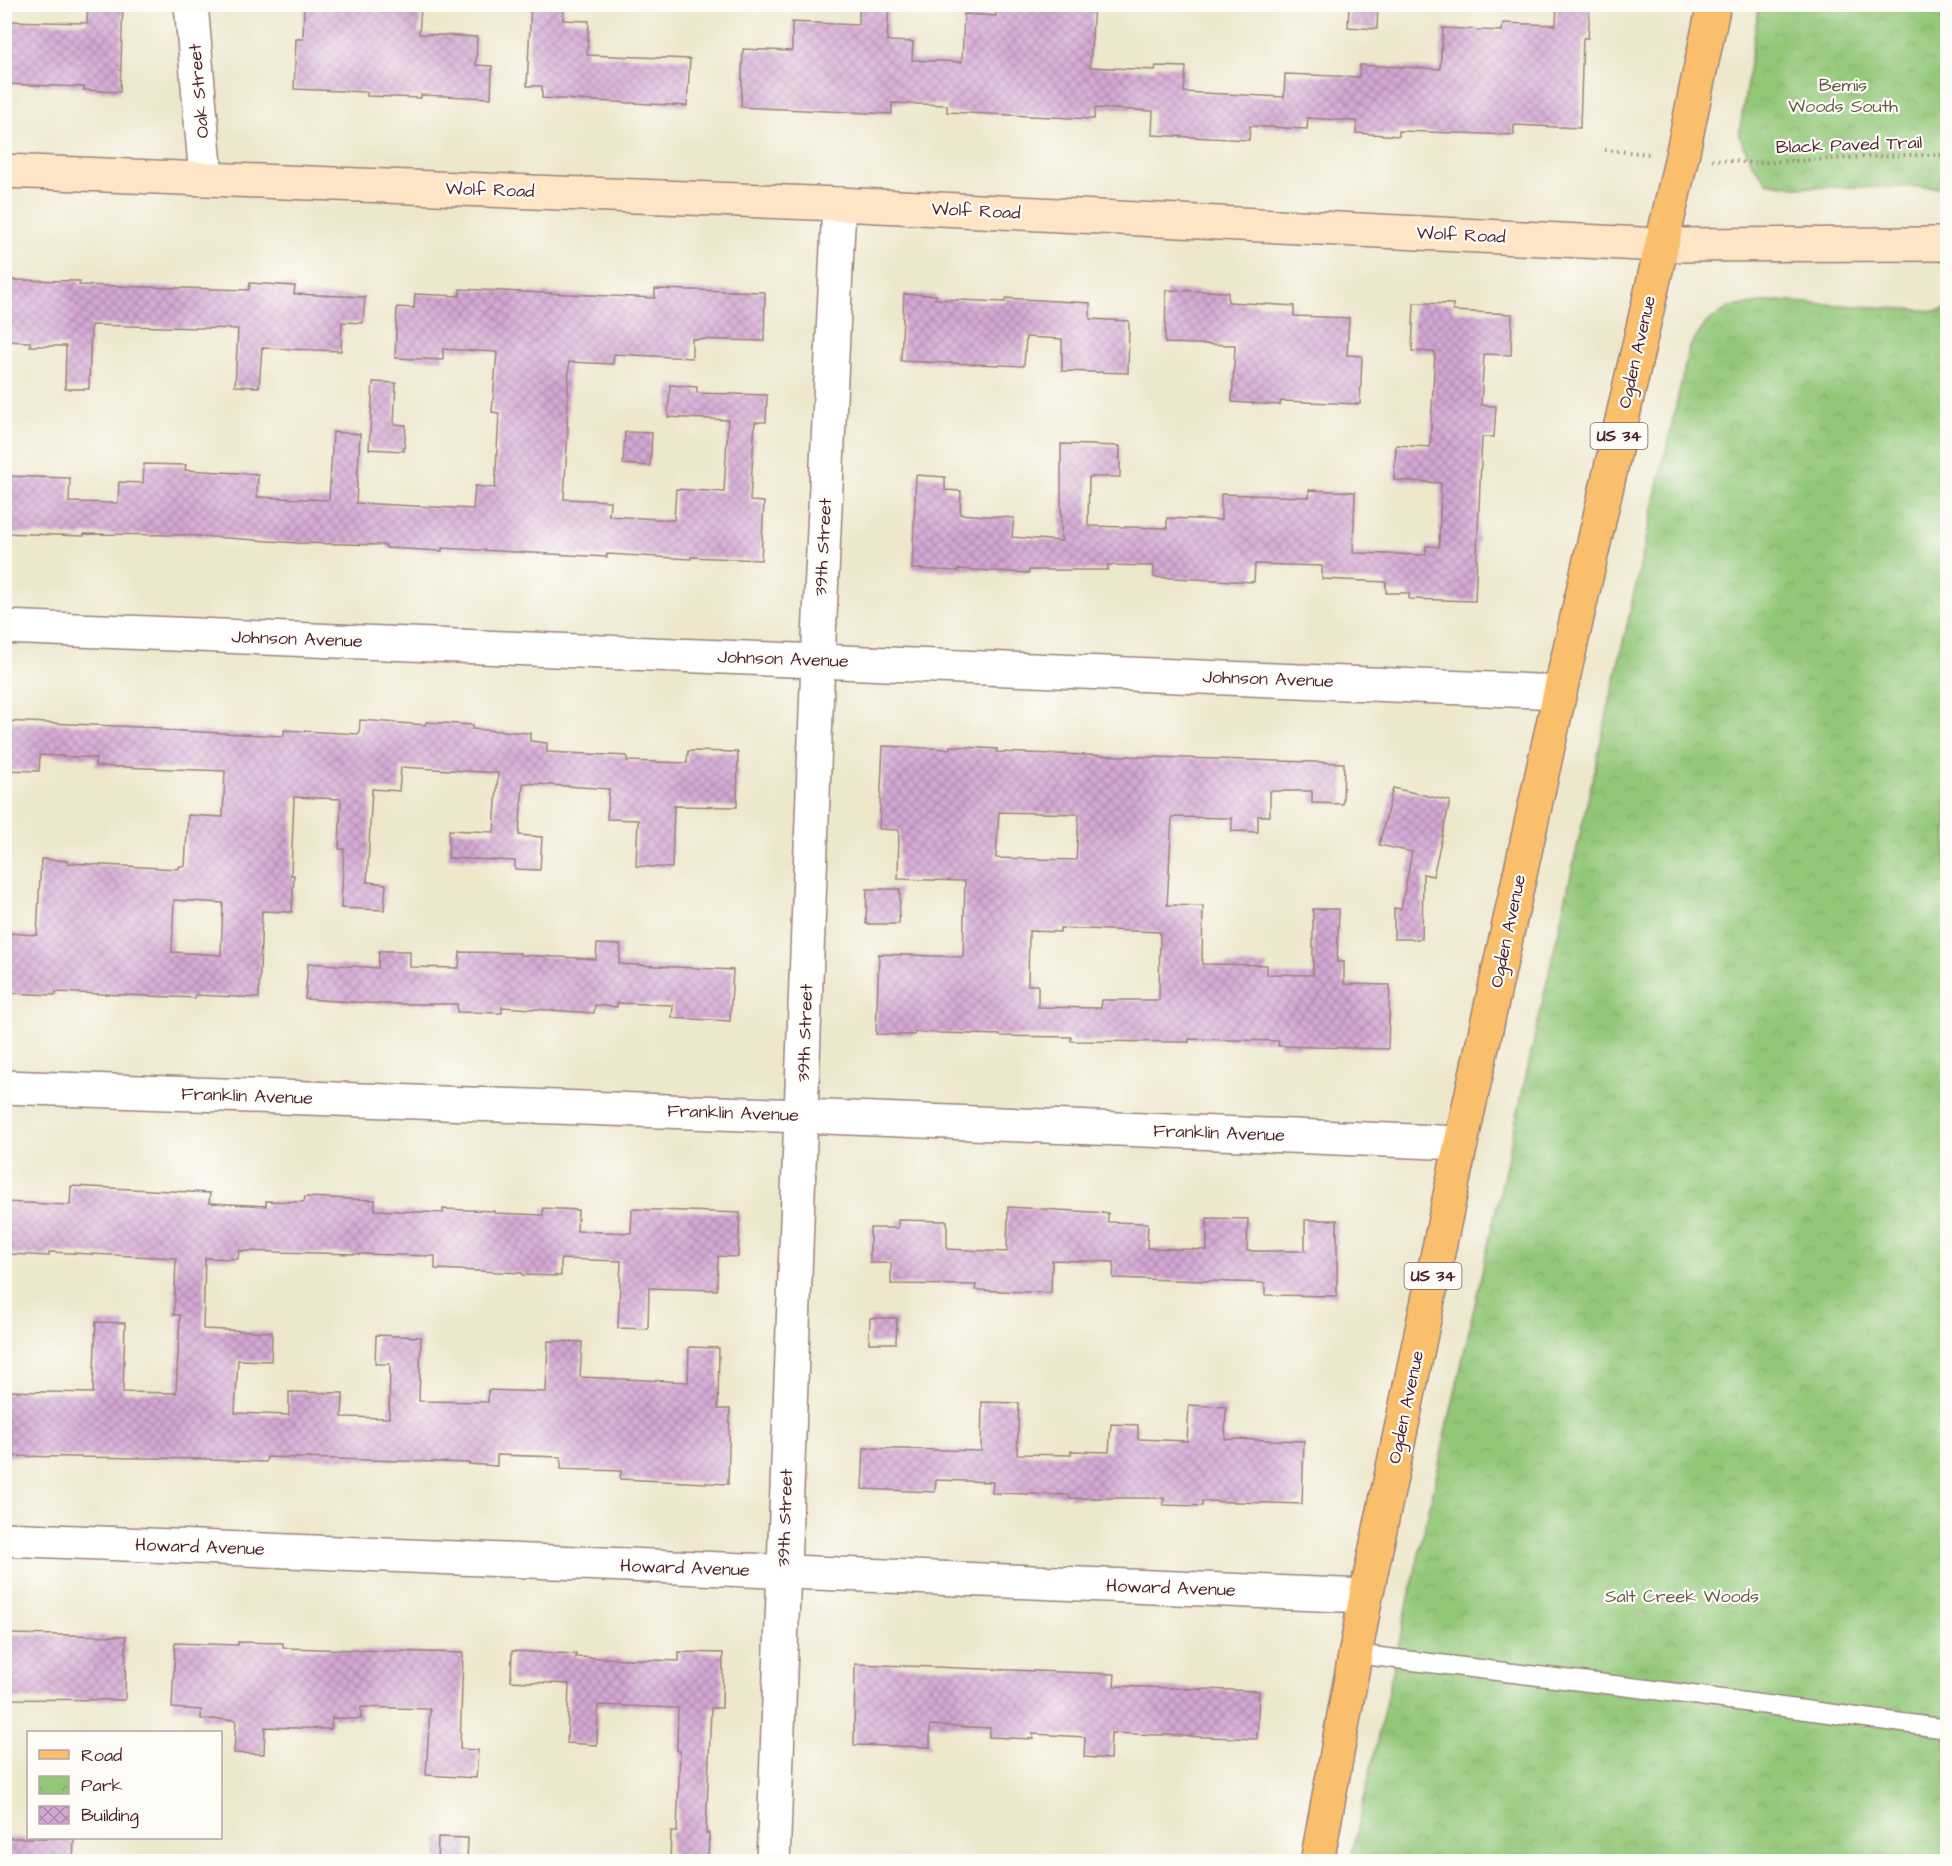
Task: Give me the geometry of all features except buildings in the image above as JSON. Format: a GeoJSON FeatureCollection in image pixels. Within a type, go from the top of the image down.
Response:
{"type":"FeatureCollection","features":[{"type":"Feature","properties":{"kind":"main road","name":"Ogden Avenue"},"geometry":{"type":"LineString","coordinates":[[1317,1862],[1366,1596],[1461,1143],[1714,4]]}},
{"type":"Feature","properties":{"kind":"main road","name":"Wolf Road"},"geometry":{"type":"LineString","coordinates":[[4,171],[839,204],[1661,245],[1947,244]]}},
{"type":"Feature","properties":{"kind":"street","name":"Oak Street"},"geometry":{"type":"LineString","coordinates":[[191,4],[206,178]]}},
{"type":"Feature","properties":{"kind":"street","name":"39th Street"},"geometry":{"type":"LineString","coordinates":[[773,1862],[818,660],[839,204]]}},
{"type":"Feature","properties":{"kind":"street","name":"Johnson Avenue"},"geometry":{"type":"LineString","coordinates":[[4,627],[1560,692]]}},
{"type":"Feature","properties":{"kind":"street","name":"Franklin Avenue"},"geometry":{"type":"LineString","coordinates":[[4,1087],[1461,1143]]}},
{"type":"Feature","properties":{"kind":"street","name":"Howard Avenue"},"geometry":{"type":"LineString","coordinates":[[4,1539],[1366,1596]]}},
{"type":"Feature","properties":{"kind":"lane"},"geometry":{"type":"LineString","coordinates":[[1355,1654],[1647,1689],[1947,1729]]}},
{"type":"Feature","properties":{"kind":"path","name":"Black Paved Trail"},"geometry":{"type":"LineString","coordinates":[[1752,163],[1947,155]]}},
{"type":"Feature","properties":{"kind":"green space","name":"Bemis Woods South"},"geometry":{"type":"Polygon","coordinates":[[[1759,5],[1947,5],[1947,187],[1796,187],[1767,182],[1752,163],[1739,135],[1759,5]]]}},
{"type":"Feature","properties":{"kind":"green space","name":"Salt Creek Woods"},"geometry":{"type":"Polygon","coordinates":[[[1777,301],[1947,310],[1947,1861],[1350,1862],[1689,348],[1706,323],[1730,307],[1777,301]]]}}]}
